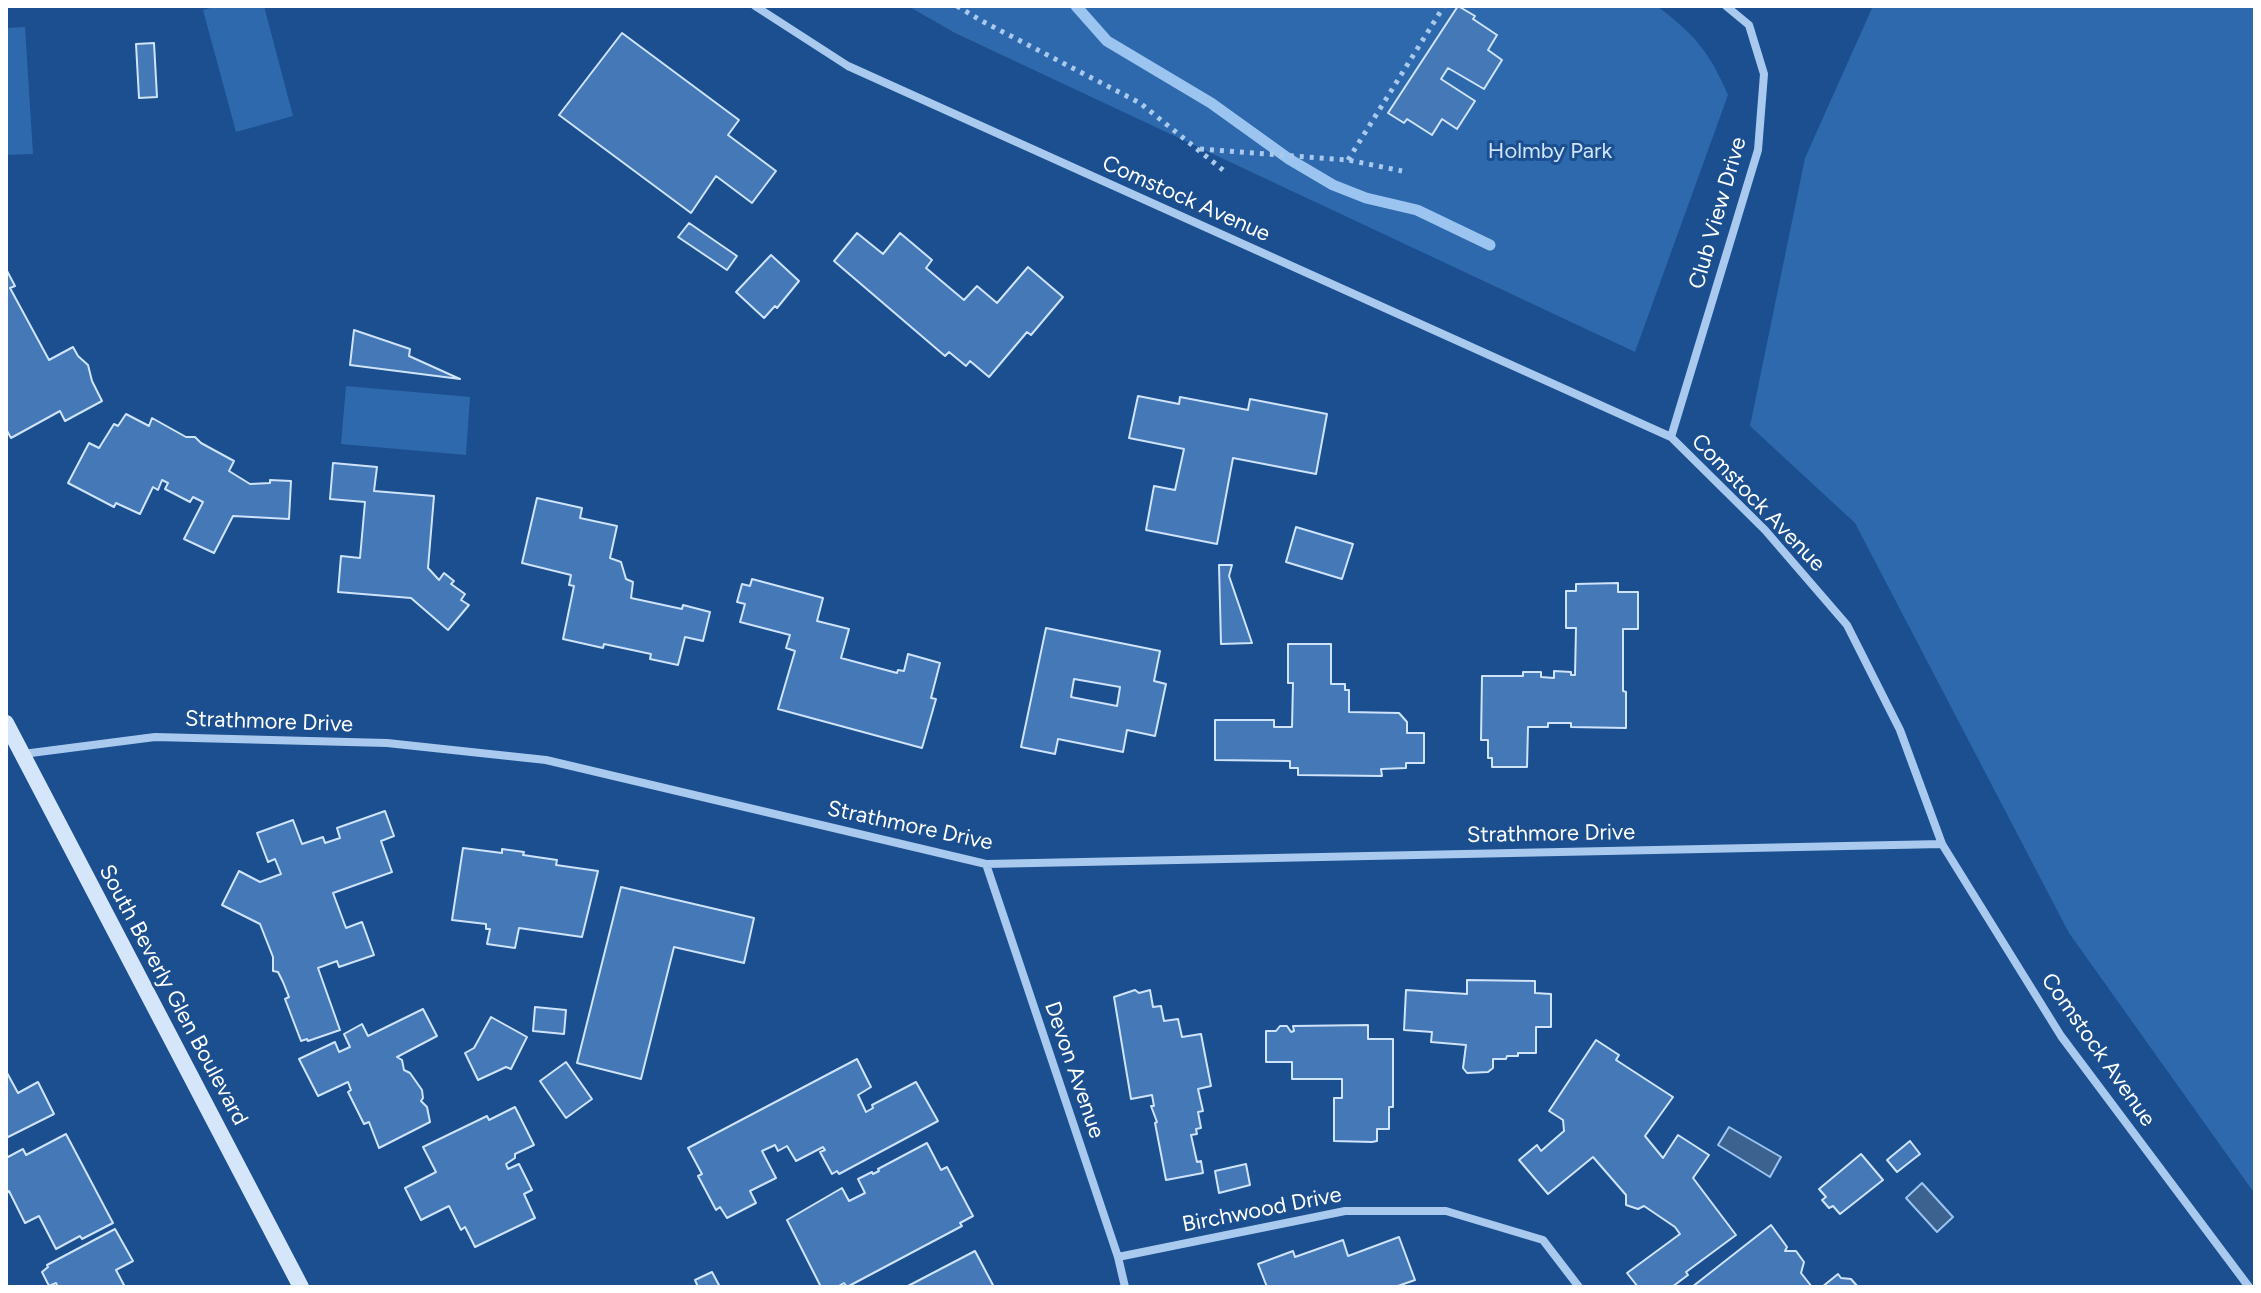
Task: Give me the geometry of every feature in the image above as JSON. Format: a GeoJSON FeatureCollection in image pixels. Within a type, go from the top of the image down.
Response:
{"type":"FeatureCollection","features":[{"type":"Feature","properties":{"kind":"main road","name":"South Beverly Glen Boulevard"},"geometry":{"type":"LineString","coordinates":[[6,723],[301,1287]]}},
{"type":"Feature","properties":{"kind":"street","name":"Comstock Avenue"},"geometry":{"type":"LineString","coordinates":[[755,6],[848,66],[1671,437],[1765,530],[1847,625],[1900,730],[1942,844],[2061,1036],[2249,1287]]}},
{"type":"Feature","properties":{"kind":"street","name":"Club View Drive"},"geometry":{"type":"LineString","coordinates":[[1671,437],[1758,150],[1764,74],[1749,25],[1726,6]]}},
{"type":"Feature","properties":{"kind":"street","name":"Strathmore Drive"},"geometry":{"type":"LineString","coordinates":[[23,754],[155,737],[387,743],[546,760],[986,864],[1942,844]]}},
{"type":"Feature","properties":{"kind":"street","name":"Devon Avenue"},"geometry":{"type":"LineString","coordinates":[[986,864],[1118,1257],[1125,1287]]}},
{"type":"Feature","properties":{"kind":"street","name":"Birchwood Drive"},"geometry":{"type":"LineString","coordinates":[[1118,1257],[1345,1211],[1446,1211],[1543,1240],[1579,1287]]}},
{"type":"Feature","properties":{"kind":"path"},"geometry":{"type":"LineString","coordinates":[[957,6],[1140,103],[1223,170]]}},
{"type":"Feature","properties":{"kind":"path"},"geometry":{"type":"LineString","coordinates":[[1348,160],[1444,6]]}},
{"type":"Feature","properties":{"kind":"path"},"geometry":{"type":"LineString","coordinates":[[1198,149],[1348,160],[1402,171]]}},
{"type":"Feature","properties":{"kind":"green space"},"geometry":{"type":"Polygon","coordinates":[[[217,6],[264,6],[293,116],[236,132],[203,10],[217,6]]]}},
{"type":"Feature","properties":{"kind":"green space","name":"Holmby Park"},"geometry":{"type":"Polygon","coordinates":[[[908,6],[1657,6],[1700,45],[1728,95],[1635,352],[955,33],[908,6]]]}},
{"type":"Feature","properties":{"kind":"green space"},"geometry":{"type":"Polygon","coordinates":[[[1873,6],[2255,6],[2255,1194],[2069,933],[1855,523],[1750,426],[1805,158],[1873,6]]]}},
{"type":"Feature","properties":{"kind":"green space"},"geometry":{"type":"Polygon","coordinates":[[[25,27],[33,154],[6,155],[6,28],[25,27]]]}},
{"type":"Feature","properties":{"kind":"green space"},"geometry":{"type":"Polygon","coordinates":[[[346,386],[470,397],[466,455],[341,444],[346,386]]]}},
{"type":"Feature","properties":{"kind":"shaded area"},"geometry":{"type":"Polygon","coordinates":[[[1729,1127],[1781,1157],[1770,1177],[1718,1145],[1729,1127]]]}},
{"type":"Feature","properties":{"kind":"shaded area"},"geometry":{"type":"Polygon","coordinates":[[[1922,1183],[1953,1217],[1937,1232],[1906,1198],[1922,1183]]]}},
{"type":"Feature","properties":{"kind":"building"},"geometry":{"type":"Polygon","coordinates":[[[1458,6],[1497,35],[1488,50],[1502,60],[1484,89],[1448,68],[1441,79],[1475,101],[1457,129],[1442,119],[1432,135],[1407,119],[1404,123],[1388,113],[1458,6]]]}},
{"type":"Feature","properties":{"kind":"building"},"geometry":{"type":"Polygon","coordinates":[[[622,33],[739,120],[728,135],[776,171],[752,203],[716,176],[691,213],[559,115],[622,33]]]}},
{"type":"Feature","properties":{"kind":"building"},"geometry":{"type":"Polygon","coordinates":[[[154,43],[157,97],[139,98],[136,44],[154,43]]]}},
{"type":"Feature","properties":{"kind":"building"},"geometry":{"type":"Polygon","coordinates":[[[689,223],[737,256],[727,270],[678,237],[689,223]]]}},
{"type":"Feature","properties":{"kind":"building"},"geometry":{"type":"Polygon","coordinates":[[[857,233],[883,254],[900,233],[932,260],[926,268],[964,300],[977,286],[997,303],[1028,267],[1063,297],[1031,335],[1027,332],[989,377],[970,361],[966,366],[949,352],[945,356],[834,261],[857,233]]]}},
{"type":"Feature","properties":{"kind":"building"},"geometry":{"type":"Polygon","coordinates":[[[771,255],[799,281],[777,308],[775,306],[764,318],[736,292],[771,255]]]}},
{"type":"Feature","properties":{"kind":"building"},"geometry":{"type":"Polygon","coordinates":[[[6,269],[15,286],[10,288],[49,360],[73,347],[88,365],[102,401],[65,421],[60,411],[11,438],[6,429],[6,269]]]}},
{"type":"Feature","properties":{"kind":"building"},"geometry":{"type":"Polygon","coordinates":[[[354,330],[410,349],[409,356],[460,379],[350,365],[354,330]]]}},
{"type":"Feature","properties":{"kind":"building"},"geometry":{"type":"Polygon","coordinates":[[[1138,396],[1179,404],[1180,397],[1248,410],[1250,399],[1327,414],[1316,474],[1233,458],[1217,544],[1146,530],[1154,486],[1175,490],[1184,449],[1129,438],[1138,396]]]}},
{"type":"Feature","properties":{"kind":"building"},"geometry":{"type":"Polygon","coordinates":[[[126,414],[149,426],[152,418],[186,437],[195,437],[234,461],[229,471],[250,484],[270,483],[270,480],[291,481],[289,519],[233,516],[214,553],[184,539],[203,502],[193,497],[190,502],[165,489],[168,483],[162,480],[158,490],[153,487],[140,514],[116,503],[114,507],[68,483],[89,443],[99,448],[114,424],[118,426],[126,414]]]}},
{"type":"Feature","properties":{"kind":"building"},"geometry":{"type":"Polygon","coordinates":[[[333,463],[377,467],[374,491],[434,496],[428,568],[439,580],[444,573],[454,581],[451,584],[465,594],[461,600],[469,605],[448,630],[411,598],[338,592],[341,556],[360,558],[365,502],[330,499],[333,463]]]}},
{"type":"Feature","properties":{"kind":"building"},"geometry":{"type":"Polygon","coordinates":[[[537,498],[582,508],[580,518],[617,526],[610,558],[621,562],[626,579],[633,582],[631,598],[710,612],[703,641],[685,637],[678,665],[650,659],[651,654],[563,639],[574,586],[569,585],[571,575],[522,563],[537,498]]]}},
{"type":"Feature","properties":{"kind":"building"},"geometry":{"type":"Polygon","coordinates":[[[1296,527],[1353,544],[1342,579],[1286,562],[1296,527]]]}},
{"type":"Feature","properties":{"kind":"building"},"geometry":{"type":"Polygon","coordinates":[[[1219,565],[1232,565],[1229,576],[1252,643],[1221,644],[1219,565]]]}},
{"type":"Feature","properties":{"kind":"building"},"geometry":{"type":"Polygon","coordinates":[[[752,579],[823,598],[817,621],[849,629],[841,658],[897,673],[898,670],[904,671],[908,654],[940,663],[931,698],[936,699],[922,748],[778,709],[795,651],[786,648],[790,635],[740,622],[745,604],[737,602],[742,584],[750,586],[752,579]]]}},
{"type":"Feature","properties":{"kind":"building"},"geometry":{"type":"Polygon","coordinates":[[[1618,583],[1618,592],[1638,592],[1638,629],[1623,629],[1626,728],[1571,727],[1571,723],[1528,727],[1527,767],[1492,767],[1492,758],[1488,758],[1488,740],[1481,740],[1482,676],[1523,676],[1523,672],[1541,672],[1541,677],[1554,678],[1554,671],[1575,675],[1576,628],[1566,628],[1566,591],[1576,591],[1576,584],[1618,583]]]}},
{"type":"Feature","properties":{"kind":"building"},"geometry":{"type":"Polygon","coordinates":[[[1046,628],[1160,651],[1154,681],[1166,684],[1155,736],[1127,730],[1123,752],[1058,739],[1055,754],[1021,747],[1046,628]],[[1074,679],[1071,697],[1117,706],[1120,687],[1074,679]]]}},
{"type":"Feature","properties":{"kind":"building"},"geometry":{"type":"Polygon","coordinates":[[[1288,644],[1331,644],[1331,684],[1345,684],[1345,690],[1349,690],[1349,712],[1399,713],[1407,722],[1407,733],[1424,733],[1424,763],[1406,763],[1406,768],[1381,769],[1382,776],[1298,775],[1298,768],[1290,768],[1290,761],[1215,760],[1215,720],[1274,720],[1274,727],[1292,727],[1293,683],[1288,683],[1288,644]]]}},
{"type":"Feature","properties":{"kind":"building"},"geometry":{"type":"Polygon","coordinates":[[[385,811],[394,836],[381,841],[392,872],[333,893],[346,928],[362,922],[374,955],[339,967],[337,961],[318,968],[340,1030],[301,1041],[285,999],[289,997],[283,982],[278,972],[273,971],[273,957],[260,924],[222,905],[239,871],[260,882],[281,874],[275,859],[268,862],[257,833],[293,820],[302,844],[323,837],[325,843],[340,838],[337,828],[385,811]]]}},
{"type":"Feature","properties":{"kind":"building"},"geometry":{"type":"Polygon","coordinates":[[[463,848],[502,853],[502,849],[524,852],[523,855],[557,860],[556,865],[598,871],[582,937],[519,928],[515,948],[487,944],[490,929],[486,929],[486,924],[452,920],[463,848]]]}},
{"type":"Feature","properties":{"kind":"building"},"geometry":{"type":"Polygon","coordinates":[[[621,887],[754,918],[744,963],[674,947],[641,1079],[577,1063],[621,887]]]}},
{"type":"Feature","properties":{"kind":"building"},"geometry":{"type":"Polygon","coordinates":[[[1467,980],[1535,981],[1535,993],[1551,994],[1551,1027],[1536,1027],[1536,1053],[1518,1053],[1518,1056],[1507,1056],[1506,1059],[1493,1059],[1493,1068],[1488,1072],[1467,1073],[1463,1068],[1466,1045],[1431,1042],[1432,1032],[1404,1030],[1406,990],[1467,994],[1467,980]]]}},
{"type":"Feature","properties":{"kind":"building"},"geometry":{"type":"Polygon","coordinates":[[[1135,990],[1139,993],[1150,990],[1153,1007],[1161,1006],[1164,1021],[1178,1019],[1182,1037],[1201,1034],[1211,1086],[1198,1089],[1203,1111],[1198,1112],[1201,1128],[1196,1129],[1197,1134],[1191,1135],[1197,1162],[1201,1161],[1203,1173],[1166,1180],[1157,1122],[1151,1106],[1154,1106],[1152,1095],[1131,1099],[1114,997],[1135,990]]]}},
{"type":"Feature","properties":{"kind":"building"},"geometry":{"type":"Polygon","coordinates":[[[535,1007],[566,1010],[564,1034],[533,1031],[535,1007]]]}},
{"type":"Feature","properties":{"kind":"building"},"geometry":{"type":"Polygon","coordinates":[[[423,1009],[437,1036],[397,1057],[422,1090],[421,1101],[427,1107],[430,1122],[379,1148],[369,1122],[364,1124],[348,1092],[351,1090],[348,1082],[318,1096],[299,1059],[335,1042],[339,1052],[350,1047],[344,1034],[362,1024],[368,1036],[423,1009]]]}},
{"type":"Feature","properties":{"kind":"building"},"geometry":{"type":"Polygon","coordinates":[[[491,1017],[527,1037],[511,1069],[506,1067],[478,1080],[465,1053],[474,1048],[491,1017]]]}},
{"type":"Feature","properties":{"kind":"building"},"geometry":{"type":"Polygon","coordinates":[[[1368,1025],[1368,1039],[1393,1039],[1393,1107],[1389,1107],[1389,1129],[1377,1129],[1377,1141],[1334,1141],[1334,1098],[1342,1098],[1342,1079],[1292,1079],[1292,1062],[1266,1062],[1266,1031],[1276,1031],[1280,1026],[1287,1026],[1291,1032],[1294,1031],[1293,1026],[1368,1025]]]}},
{"type":"Feature","properties":{"kind":"building"},"geometry":{"type":"Polygon","coordinates":[[[1596,1040],[1619,1055],[1616,1060],[1673,1097],[1645,1136],[1663,1158],[1678,1135],[1709,1155],[1693,1178],[1736,1235],[1686,1272],[1688,1275],[1672,1287],[1638,1287],[1627,1273],[1680,1234],[1675,1227],[1644,1206],[1638,1209],[1626,1205],[1626,1195],[1593,1157],[1548,1194],[1519,1160],[1537,1145],[1541,1151],[1564,1131],[1563,1120],[1549,1111],[1596,1040]]]}},
{"type":"Feature","properties":{"kind":"building"},"geometry":{"type":"Polygon","coordinates":[[[857,1059],[871,1087],[858,1095],[866,1112],[873,1108],[872,1105],[916,1082],[938,1121],[839,1174],[837,1171],[832,1174],[820,1152],[825,1150],[823,1147],[796,1161],[787,1146],[778,1151],[775,1145],[762,1151],[776,1178],[750,1191],[756,1203],[727,1218],[720,1207],[716,1210],[698,1176],[702,1174],[688,1148],[857,1059]]]}},
{"type":"Feature","properties":{"kind":"building"},"geometry":{"type":"Polygon","coordinates":[[[566,1062],[592,1099],[566,1118],[540,1081],[566,1062]]]}},
{"type":"Feature","properties":{"kind":"building"},"geometry":{"type":"Polygon","coordinates":[[[6,1071],[18,1093],[38,1082],[54,1114],[6,1138],[6,1071]]]}},
{"type":"Feature","properties":{"kind":"building"},"geometry":{"type":"Polygon","coordinates":[[[515,1107],[534,1145],[515,1154],[515,1158],[506,1164],[508,1169],[519,1164],[532,1190],[524,1194],[535,1218],[475,1247],[465,1227],[461,1230],[449,1206],[421,1220],[405,1188],[436,1172],[423,1147],[487,1116],[489,1120],[515,1107]]]}},
{"type":"Feature","properties":{"kind":"building"},"geometry":{"type":"Polygon","coordinates":[[[66,1134],[113,1223],[56,1249],[39,1216],[25,1223],[9,1191],[7,1193],[6,1158],[23,1149],[26,1155],[66,1134]]]}},
{"type":"Feature","properties":{"kind":"building"},"geometry":{"type":"Polygon","coordinates":[[[1910,1141],[1920,1154],[1897,1172],[1887,1160],[1910,1141]]]}},
{"type":"Feature","properties":{"kind":"building"},"geometry":{"type":"Polygon","coordinates":[[[927,1143],[941,1170],[947,1167],[973,1216],[960,1223],[962,1226],[847,1287],[844,1283],[837,1287],[821,1287],[787,1220],[842,1188],[849,1201],[865,1193],[858,1179],[879,1171],[927,1143]]]}},
{"type":"Feature","properties":{"kind":"building"},"geometry":{"type":"Polygon","coordinates":[[[1861,1154],[1883,1180],[1840,1214],[1822,1200],[1826,1197],[1819,1189],[1861,1154]]]}},
{"type":"Feature","properties":{"kind":"building"},"geometry":{"type":"Polygon","coordinates":[[[1246,1164],[1250,1185],[1219,1193],[1215,1171],[1246,1164]]]}},
{"type":"Feature","properties":{"kind":"building"},"geometry":{"type":"Polygon","coordinates":[[[1771,1225],[1787,1247],[1785,1251],[1796,1251],[1804,1262],[1801,1273],[1812,1287],[1692,1287],[1771,1225]]]}},
{"type":"Feature","properties":{"kind":"building"},"geometry":{"type":"Polygon","coordinates":[[[115,1229],[133,1261],[116,1270],[125,1287],[58,1287],[56,1283],[49,1286],[42,1272],[47,1265],[115,1229]]]}},
{"type":"Feature","properties":{"kind":"building"},"geometry":{"type":"Polygon","coordinates":[[[1399,1237],[1415,1280],[1395,1287],[1267,1287],[1258,1264],[1293,1251],[1295,1257],[1343,1240],[1348,1256],[1399,1237]]]}},
{"type":"Feature","properties":{"kind":"building"},"geometry":{"type":"Polygon","coordinates":[[[975,1251],[994,1287],[906,1287],[975,1251]]]}},
{"type":"Feature","properties":{"kind":"building"},"geometry":{"type":"Polygon","coordinates":[[[712,1272],[720,1287],[698,1287],[695,1280],[712,1272]]]}},
{"type":"Feature","properties":{"kind":"building"},"geometry":{"type":"Polygon","coordinates":[[[1838,1274],[1841,1278],[1851,1279],[1858,1287],[1822,1287],[1838,1274]]]}},
{"type":"Feature","properties":{"kind":"waterway"},"geometry":{"type":"LineString","coordinates":[[1076,6],[1107,41],[1211,103],[1289,159],[1333,185],[1366,198],[1417,210],[1490,245]]}}]}
